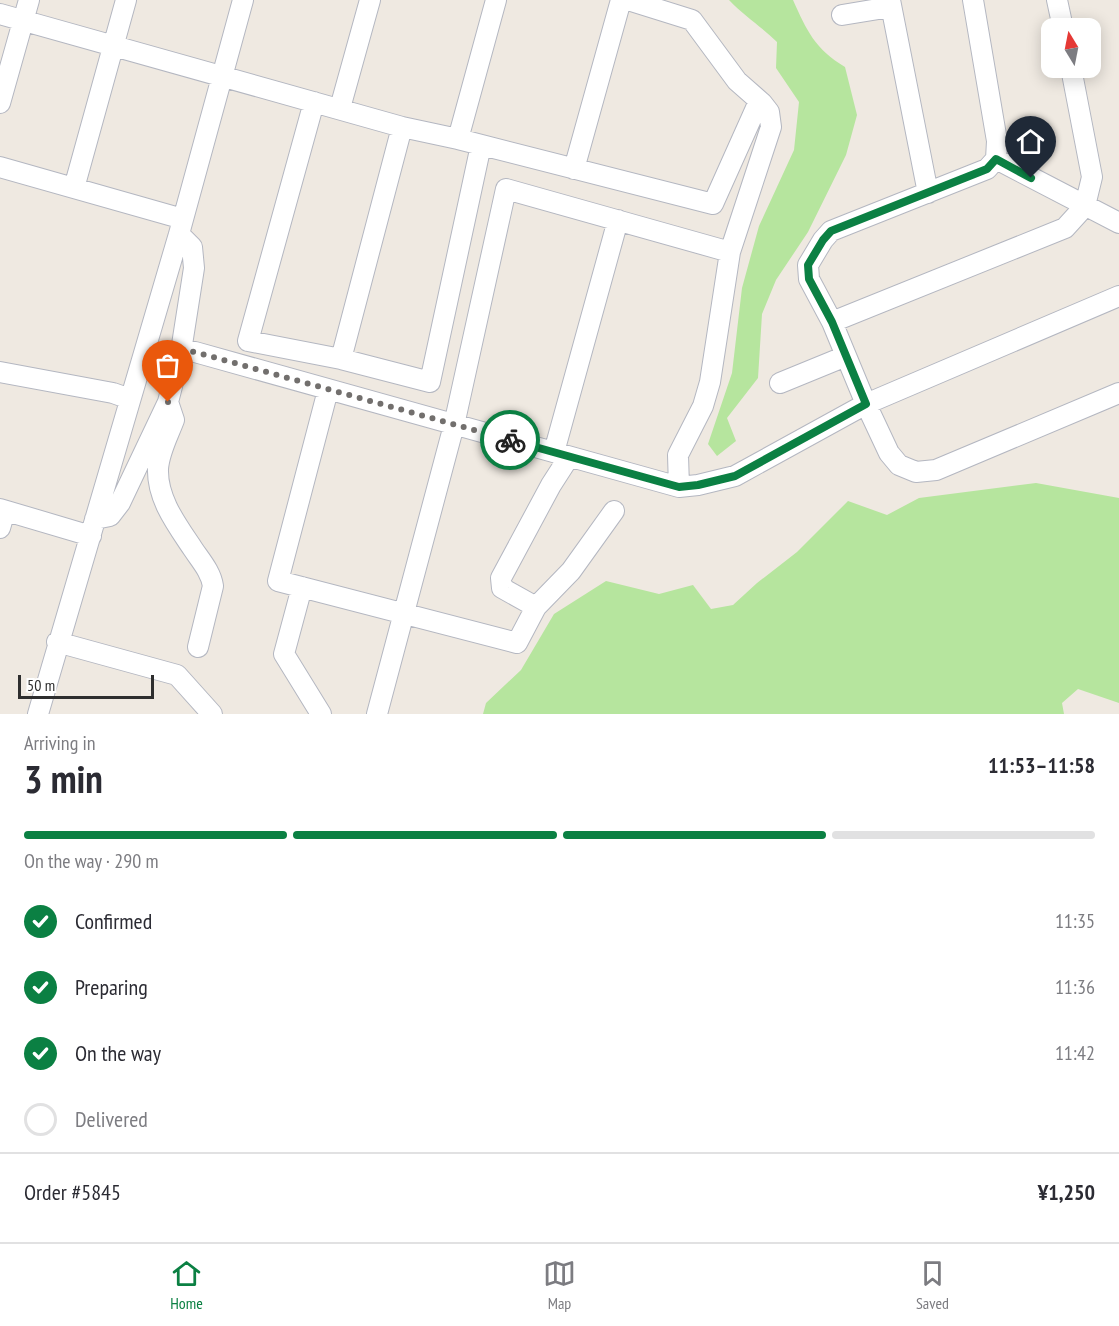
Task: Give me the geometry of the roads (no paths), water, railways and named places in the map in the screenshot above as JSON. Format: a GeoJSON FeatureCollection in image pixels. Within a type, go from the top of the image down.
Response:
{"type":"FeatureCollection","features":[{"type":"Feature","properties":{"kind":"street"},"geometry":{"type":"LineString","coordinates":[[0,103],[29,0]]}},
{"type":"Feature","properties":{"kind":"street"},"geometry":{"type":"LineString","coordinates":[[74,188],[126,0]]}},
{"type":"Feature","properties":{"kind":"street"},"geometry":{"type":"LineString","coordinates":[[38,714],[57,642],[181,226],[243,0]]}},
{"type":"Feature","properties":{"kind":"street"},"geometry":{"type":"LineString","coordinates":[[340,108],[370,0]]}},
{"type":"Feature","properties":{"kind":"street"},"geometry":{"type":"LineString","coordinates":[[458,139],[496,0]]}},
{"type":"Feature","properties":{"kind":"street"},"geometry":{"type":"LineString","coordinates":[[574,169],[621,0]]}},
{"type":"Feature","properties":{"kind":"street"},"geometry":{"type":"LineString","coordinates":[[628,0],[692,20],[737,81],[769,112],[771,127],[730,252],[710,382],[703,405],[678,454],[679,487]]}},
{"type":"Feature","properties":{"kind":"street"},"geometry":{"type":"LineString","coordinates":[[973,0],[998,141],[996,159],[987,169],[831,231],[808,265],[809,279],[832,322],[889,453],[899,465],[916,472],[936,470],[1119,393]]}},
{"type":"Feature","properties":{"kind":"street"},"geometry":{"type":"LineString","coordinates":[[1058,0],[1061,18]]}},
{"type":"Feature","properties":{"kind":"street"},"geometry":{"type":"LineString","coordinates":[[842,15],[891,4],[928,193]]}},
{"type":"Feature","properties":{"kind":"street"},"geometry":{"type":"LineString","coordinates":[[0,14],[402,127],[458,139],[713,204],[756,108],[762,103]]}},
{"type":"Feature","properties":{"kind":"street"},"geometry":{"type":"LineString","coordinates":[[832,322],[1065,228],[1085,206],[1092,177],[1073,78]]}},
{"type":"Feature","properties":{"kind":"street"},"geometry":{"type":"LineString","coordinates":[[314,102],[248,341],[341,359],[430,382],[481,145]]}},
{"type":"Feature","properties":{"kind":"street"},"geometry":{"type":"LineString","coordinates":[[341,359],[402,127]]}},
{"type":"Feature","properties":{"kind":"street"},"geometry":{"type":"LineString","coordinates":[[996,159],[1119,223]]}},
{"type":"Feature","properties":{"kind":"street"},"geometry":{"type":"LineString","coordinates":[[0,167],[74,188],[181,226],[192,247],[194,268],[181,351],[168,402],[120,503],[110,516],[93,527],[2,516]]}},
{"type":"Feature","properties":{"kind":"street"},"geometry":{"type":"LineString","coordinates":[[376,714],[454,425],[506,189],[730,252]]}},
{"type":"Feature","properties":{"kind":"street"},"geometry":{"type":"LineString","coordinates":[[536,607],[502,588],[501,578],[551,484],[562,455],[618,220]]}},
{"type":"Feature","properties":{"kind":"street"},"geometry":{"type":"LineString","coordinates":[[181,351],[195,352],[679,487],[735,476],[866,404],[1119,296]]}},
{"type":"Feature","properties":{"kind":"street"},"geometry":{"type":"LineString","coordinates":[[780,383],[846,356]]}},
{"type":"Feature","properties":{"kind":"street"},"geometry":{"type":"LineString","coordinates":[[0,372],[113,393],[130,399]]}},
{"type":"Feature","properties":{"kind":"street"},"geometry":{"type":"LineString","coordinates":[[328,390],[278,581],[517,643],[536,607],[571,571],[614,511]]}},
{"type":"Feature","properties":{"kind":"street"},"geometry":{"type":"LineString","coordinates":[[168,402],[174,420],[161,452],[158,469],[160,493],[212,577],[213,586],[198,647]]}},
{"type":"Feature","properties":{"kind":"street"},"geometry":{"type":"LineString","coordinates":[[302,587],[284,654],[321,714]]}},
{"type":"Feature","properties":{"kind":"street"},"geometry":{"type":"LineString","coordinates":[[57,642],[177,675],[212,714]]}}]}
